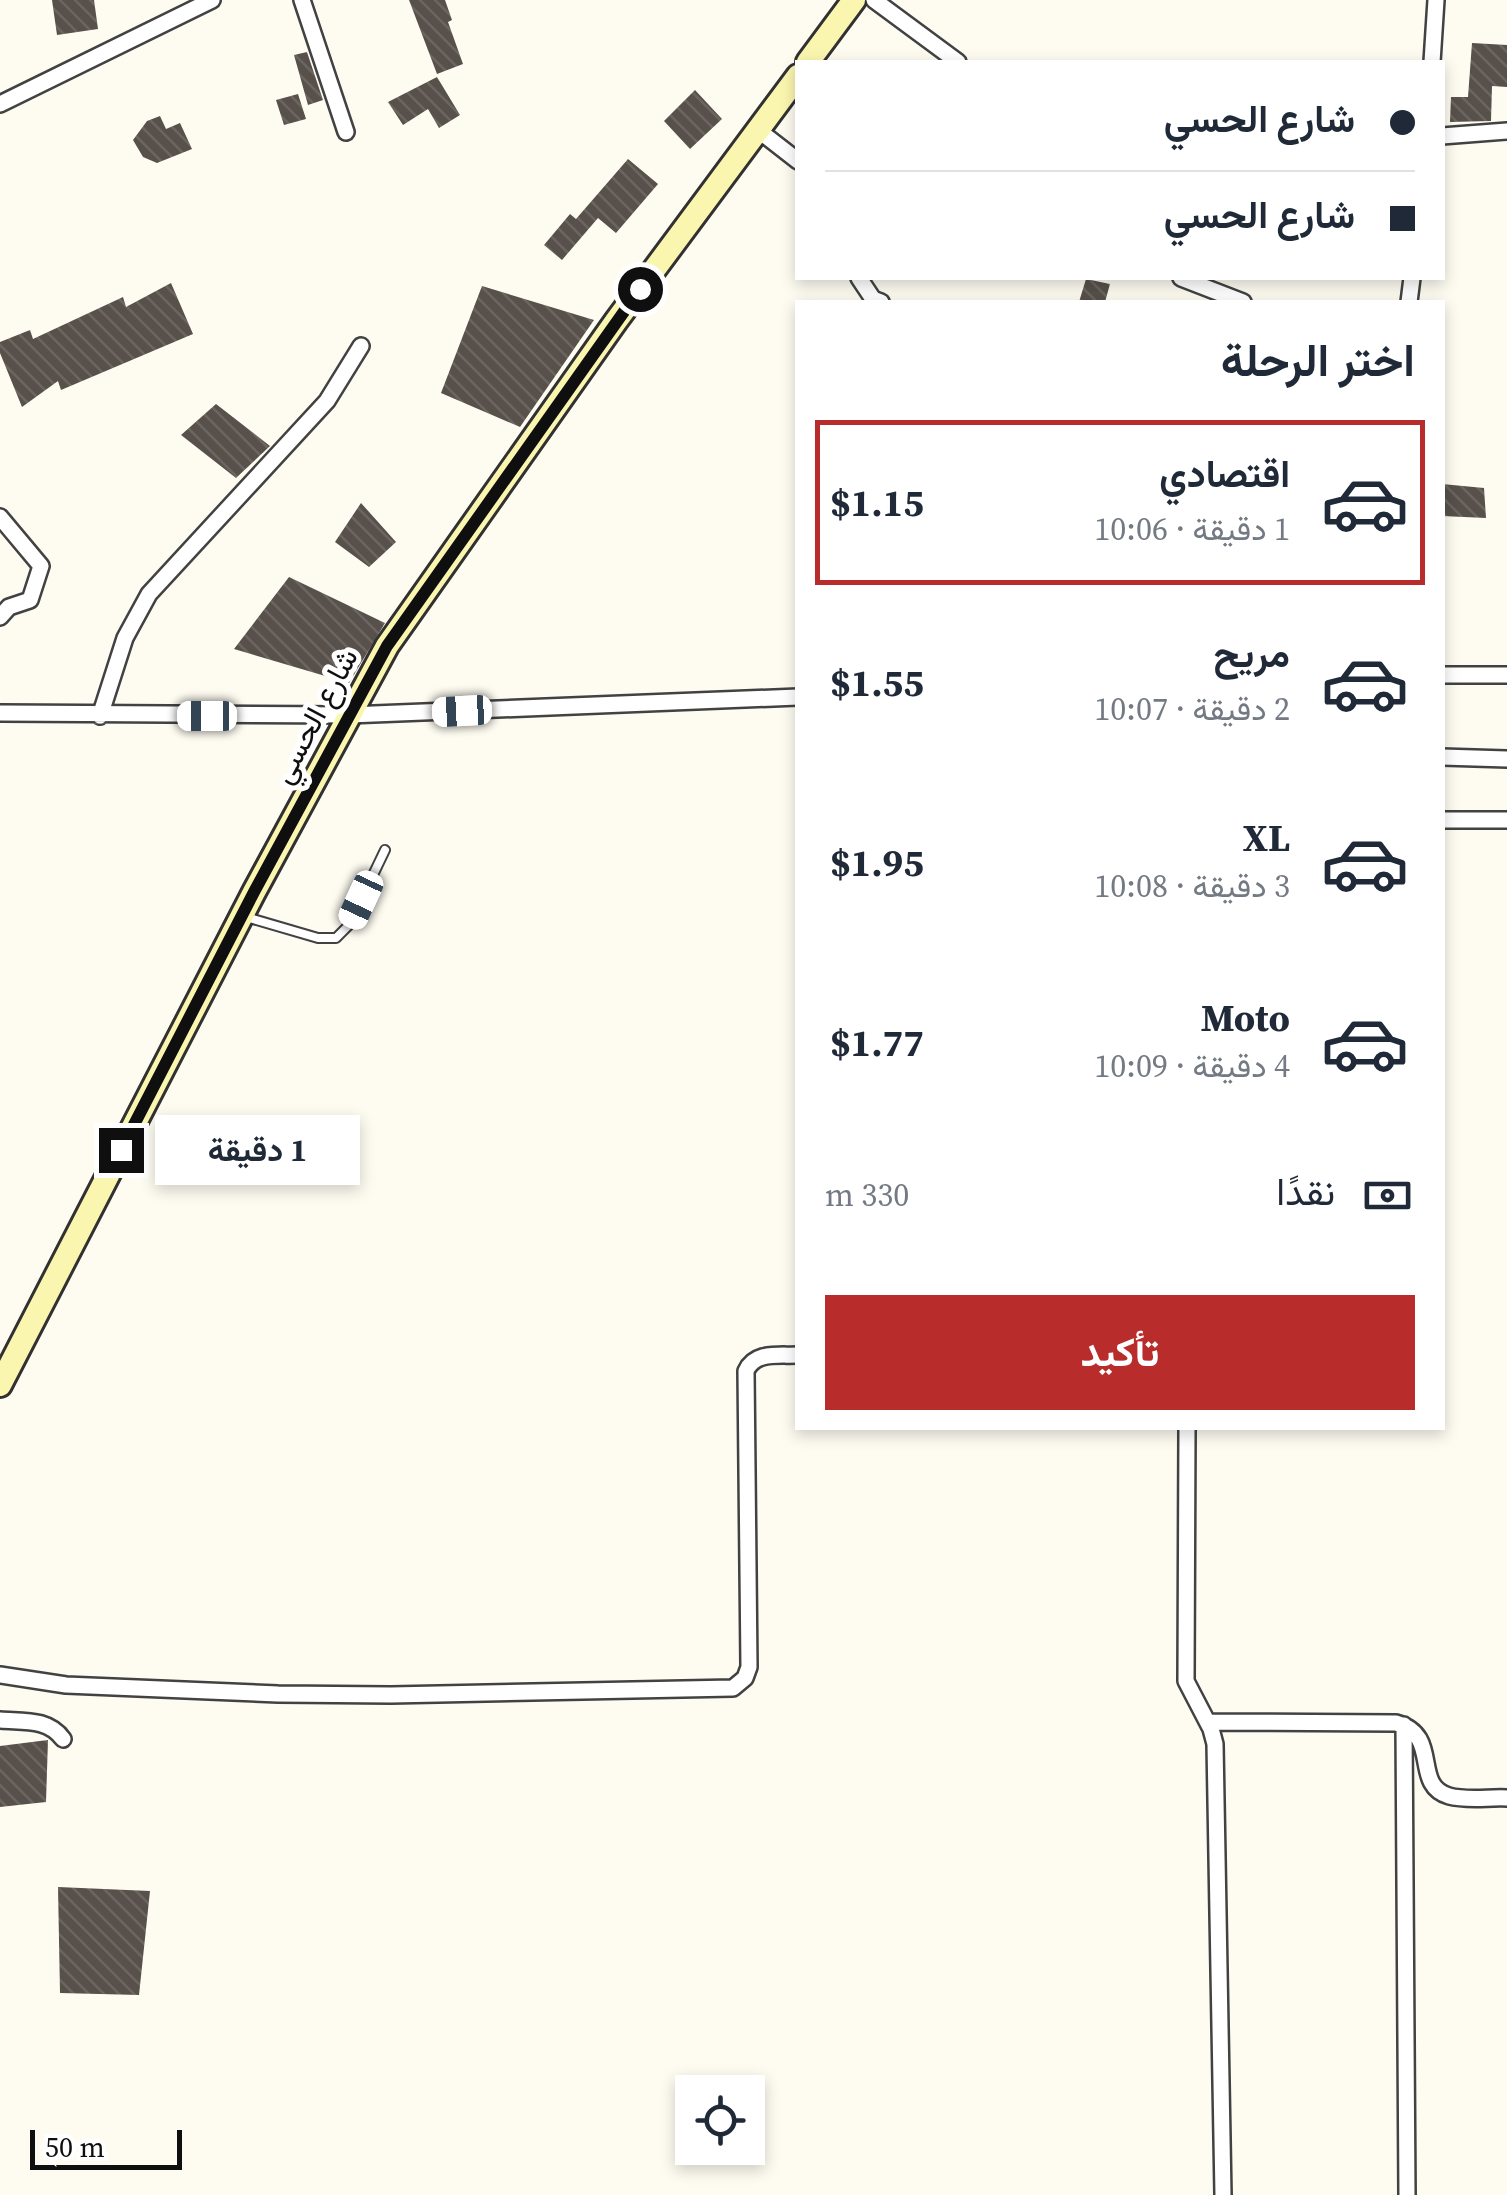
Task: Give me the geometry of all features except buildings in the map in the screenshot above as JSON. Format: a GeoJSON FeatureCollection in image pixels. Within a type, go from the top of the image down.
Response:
{"type":"FeatureCollection","features":[{"type":"Feature","properties":{"kind":"street"},"geometry":{"type":"LineString","coordinates":[[0,104],[212,0]]}},
{"type":"Feature","properties":{"kind":"street"},"geometry":{"type":"LineString","coordinates":[[302,0],[346,132]]}},
{"type":"Feature","properties":{"kind":"street"},"geometry":{"type":"LineString","coordinates":[[809,60],[854,0]]}},
{"type":"Feature","properties":{"kind":"street"},"geometry":{"type":"LineString","coordinates":[[874,0],[955,60]]}},
{"type":"Feature","properties":{"kind":"street"},"geometry":{"type":"LineString","coordinates":[[1432,60],[1436,0]]}},
{"type":"Feature","properties":{"kind":"street","name":"شارع الحسي"},"geometry":{"type":"LineString","coordinates":[[0,1386],[242,916],[397,631],[616,321],[795,80]]}},
{"type":"Feature","properties":{"kind":"street"},"geometry":{"type":"LineString","coordinates":[[758,130],[795,158]]}},
{"type":"Feature","properties":{"kind":"street"},"geometry":{"type":"LineString","coordinates":[[1445,136],[1507,132]]}},
{"type":"Feature","properties":{"kind":"street"},"geometry":{"type":"LineString","coordinates":[[860,280],[876,300]]}},
{"type":"Feature","properties":{"kind":"street"},"geometry":{"type":"LineString","coordinates":[[1186,280],[1238,300]]}},
{"type":"Feature","properties":{"kind":"street"},"geometry":{"type":"LineString","coordinates":[[100,716],[126,638],[149,594],[327,402],[361,346]]}},
{"type":"Feature","properties":{"kind":"street"},"geometry":{"type":"LineString","coordinates":[[0,518],[41,566],[30,600],[9,607],[0,618]]}},
{"type":"Feature","properties":{"kind":"street"},"geometry":{"type":"LineString","coordinates":[[1445,675],[1507,675]]}},
{"type":"Feature","properties":{"kind":"street"},"geometry":{"type":"LineString","coordinates":[[0,713],[350,715],[795,697]]}},
{"type":"Feature","properties":{"kind":"street"},"geometry":{"type":"LineString","coordinates":[[1445,757],[1507,759]]}},
{"type":"Feature","properties":{"kind":"street"},"geometry":{"type":"LineString","coordinates":[[1445,820],[1507,820]]}},
{"type":"Feature","properties":{"kind":"street"},"geometry":{"type":"LineString","coordinates":[[0,1675],[66,1685],[278,1694],[733,1688],[745,1678],[749,1667],[746,1371],[748,1364],[759,1356],[795,1355]]}},
{"type":"Feature","properties":{"kind":"street"},"geometry":{"type":"LineString","coordinates":[[1187,1430],[1186,1681],[1208,1722],[1215,1752],[1223,2195]]}},
{"type":"Feature","properties":{"kind":"street"},"geometry":{"type":"LineString","coordinates":[[0,1720],[43,1723],[56,1730],[62,1739]]}},
{"type":"Feature","properties":{"kind":"street"},"geometry":{"type":"LineString","coordinates":[[1208,1722],[1404,1725],[1422,1742],[1431,1783],[1438,1790],[1456,1797],[1507,1798]]}},
{"type":"Feature","properties":{"kind":"street"},"geometry":{"type":"LineString","coordinates":[[1404,1725],[1406,2195]]}},
{"type":"Feature","properties":{"kind":"lane"},"geometry":{"type":"LineString","coordinates":[[242,916],[318,938],[336,938],[349,926],[385,850]]}},
{"type":"Feature","properties":{"kind":"route"},"geometry":{"type":"LineString","coordinates":[[121,1150],[387,646],[640,289]]}}]}
